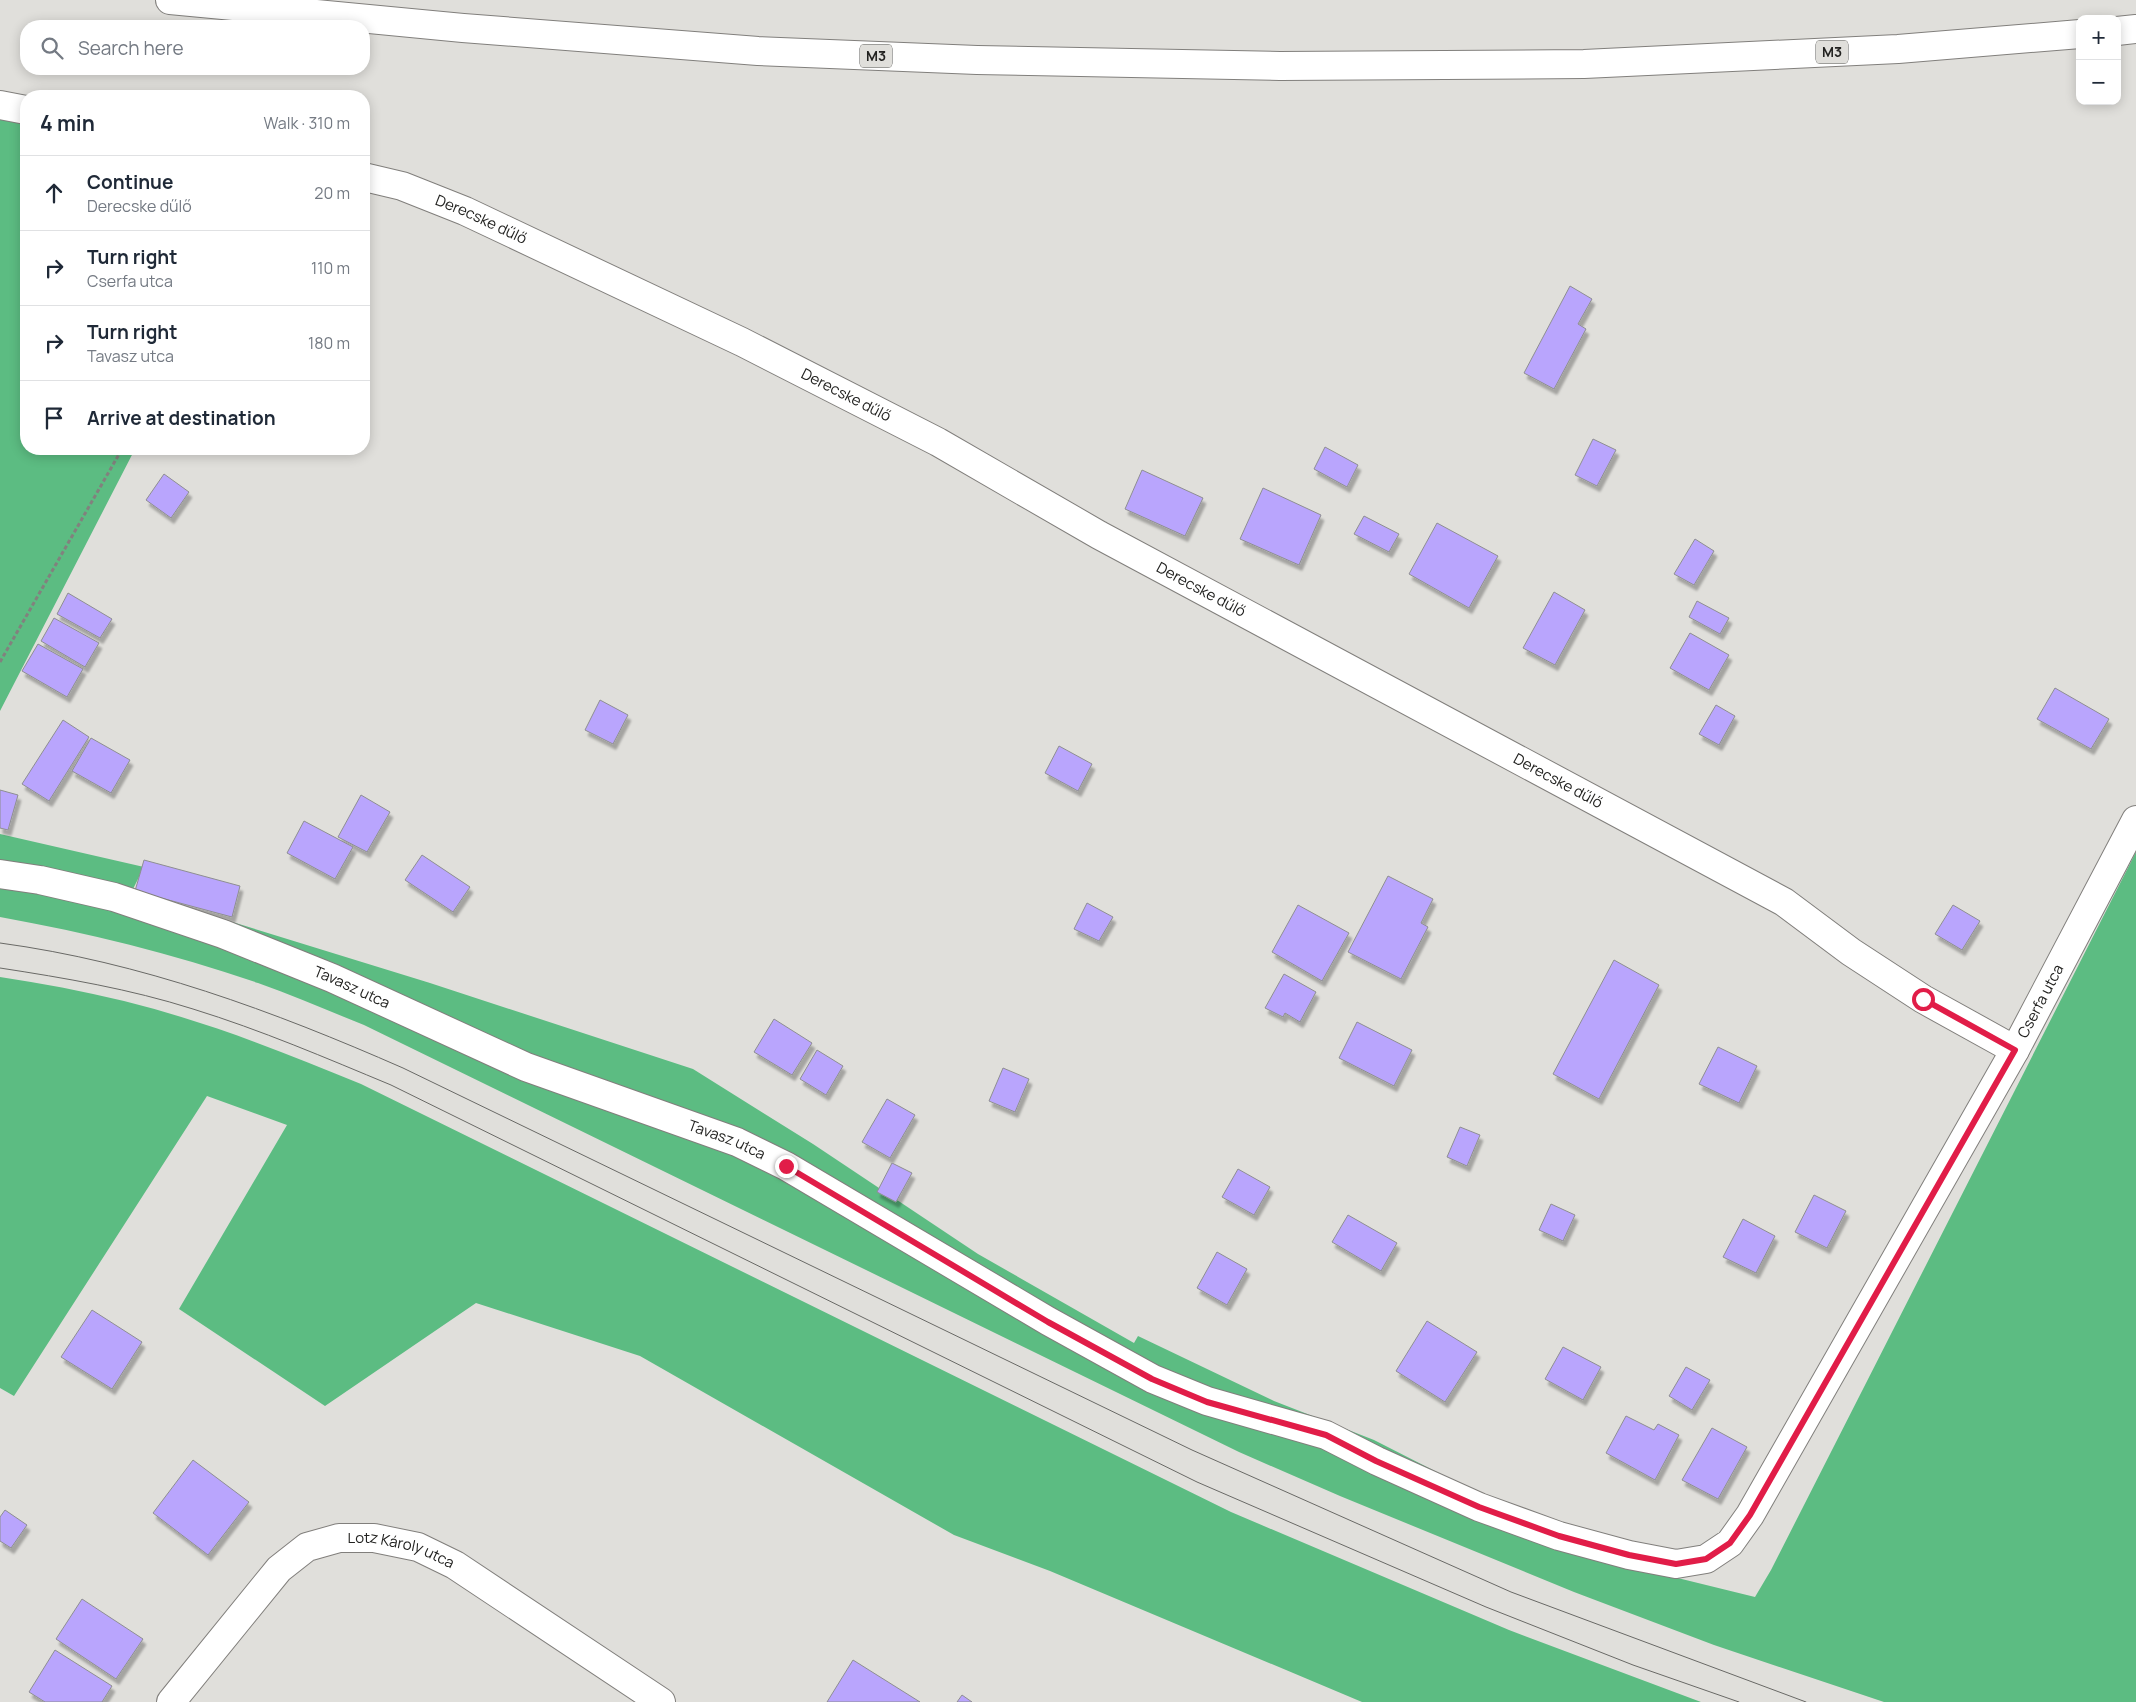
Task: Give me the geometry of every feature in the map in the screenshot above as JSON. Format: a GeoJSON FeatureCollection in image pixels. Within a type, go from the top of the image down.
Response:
{"type":"FeatureCollection","features":[{"type":"Feature","properties":{"kind":"main road","name":"M3"},"geometry":{"type":"LineString","coordinates":[[170,0],[464,28],[758,51],[977,60],[1202,64],[1584,64],[1898,49],[2076,34]]}},
{"type":"Feature","properties":{"kind":"main road"},"geometry":{"type":"LineString","coordinates":[[2121,31],[2136,29]]}},
{"type":"Feature","properties":{"kind":"main road"},"geometry":{"type":"LineString","coordinates":[[0,105],[20,109]]}},
{"type":"Feature","properties":{"kind":"main road","name":"Derecske dűlő"},"geometry":{"type":"LineString","coordinates":[[370,178],[402,186],[466,211],[742,342],[938,442],[1099,535],[1784,902],[1851,952],[1923,999],[2015,1050]]}},
{"type":"Feature","properties":{"kind":"main road","name":"Cserfa utca"},"geometry":{"type":"LineString","coordinates":[[1706,1559],[1730,1543],[1750,1515],[2015,1050],[2136,820]]}},
{"type":"Feature","properties":{"kind":"main road","name":"Tavasz utca"},"geometry":{"type":"LineString","coordinates":[[0,874],[40,880],[114,897],[223,934],[332,978],[526,1067],[736,1142],[786,1166],[1048,1322],[1152,1379],[1207,1402],[1326,1435],[1376,1461],[1479,1507],[1559,1536],[1629,1555],[1676,1564],[1706,1559]]}},
{"type":"Feature","properties":{"kind":"main road","name":"Lotz Károly utca"},"geometry":{"type":"LineString","coordinates":[[170,1702],[279,1569],[307,1547],[340,1538],[374,1538],[418,1547],[455,1566],[661,1702]]}},
{"type":"Feature","properties":{"kind":"path"},"geometry":{"type":"LineString","coordinates":[[0,662],[119,455]]}},
{"type":"Feature","properties":{"kind":"green space"},"geometry":{"type":"Polygon","coordinates":[[[0,119],[20,122],[20,455],[132,455],[0,711],[0,119]]]}},
{"type":"Feature","properties":{"kind":"green space"},"geometry":{"type":"Polygon","coordinates":[[[0,834],[144,867],[132,891],[430,983],[693,1069],[813,1144],[978,1254],[1134,1343],[1138,1336],[1274,1401],[1374,1440],[1539,1524],[1641,1569],[1755,1597],[1771,1570],[2136,852],[2136,1702],[1884,1702],[1714,1645],[1574,1592],[1340,1496],[1239,1452],[364,1025],[258,983],[195,963],[98,937],[0,917],[0,834]]]}},
{"type":"Feature","properties":{"kind":"green space"},"geometry":{"type":"Polygon","coordinates":[[[0,977],[93,994],[154,1009],[274,1049],[361,1084],[1231,1512],[1509,1630],[1701,1702],[1362,1702],[1050,1571],[954,1535],[640,1356],[476,1303],[325,1406],[179,1309],[287,1125],[207,1096],[14,1396],[0,1388],[0,977]]]}},
{"type":"Feature","properties":{"kind":"building"},"geometry":{"type":"Polygon","coordinates":[[[1570,286],[1592,299],[1578,324],[1586,329],[1554,389],[1524,373],[1570,286]]]}},
{"type":"Feature","properties":{"kind":"building"},"geometry":{"type":"Polygon","coordinates":[[[1593,439],[1616,450],[1597,486],[1575,475],[1593,439]]]}},
{"type":"Feature","properties":{"kind":"building"},"geometry":{"type":"Polygon","coordinates":[[[1325,447],[1358,465],[1347,487],[1314,469],[1325,447]]]}},
{"type":"Feature","properties":{"kind":"building"},"geometry":{"type":"Polygon","coordinates":[[[1142,470],[1203,498],[1185,536],[1125,509],[1142,470]]]}},
{"type":"Feature","properties":{"kind":"building"},"geometry":{"type":"Polygon","coordinates":[[[164,474],[189,492],[171,518],[146,500],[164,474]]]}},
{"type":"Feature","properties":{"kind":"building"},"geometry":{"type":"Polygon","coordinates":[[[1263,488],[1321,515],[1299,565],[1240,539],[1263,488]]]}},
{"type":"Feature","properties":{"kind":"building"},"geometry":{"type":"Polygon","coordinates":[[[1364,516],[1399,534],[1389,552],[1354,534],[1364,516]]]}},
{"type":"Feature","properties":{"kind":"building"},"geometry":{"type":"Polygon","coordinates":[[[1437,523],[1498,556],[1469,608],[1409,574],[1437,523]]]}},
{"type":"Feature","properties":{"kind":"building"},"geometry":{"type":"Polygon","coordinates":[[[1695,539],[1714,551],[1694,585],[1674,574],[1695,539]]]}},
{"type":"Feature","properties":{"kind":"building"},"geometry":{"type":"Polygon","coordinates":[[[1554,592],[1585,610],[1555,665],[1523,648],[1554,592]]]}},
{"type":"Feature","properties":{"kind":"building"},"geometry":{"type":"Polygon","coordinates":[[[68,593],[112,619],[100,638],[57,614],[68,593]]]}},
{"type":"Feature","properties":{"kind":"building"},"geometry":{"type":"Polygon","coordinates":[[[1697,601],[1729,618],[1720,634],[1689,617],[1697,601]]]}},
{"type":"Feature","properties":{"kind":"building"},"geometry":{"type":"Polygon","coordinates":[[[54,618],[99,643],[85,667],[41,641],[54,618]]]}},
{"type":"Feature","properties":{"kind":"building"},"geometry":{"type":"Polygon","coordinates":[[[1690,633],[1729,655],[1709,690],[1670,668],[1690,633]]]}},
{"type":"Feature","properties":{"kind":"building"},"geometry":{"type":"Polygon","coordinates":[[[38,644],[83,669],[67,697],[22,671],[38,644]]]}},
{"type":"Feature","properties":{"kind":"building"},"geometry":{"type":"Polygon","coordinates":[[[2055,688],[2109,719],[2091,749],[2037,719],[2055,688]]]}},
{"type":"Feature","properties":{"kind":"building"},"geometry":{"type":"Polygon","coordinates":[[[600,700],[628,715],[613,744],[585,730],[600,700]]]}},
{"type":"Feature","properties":{"kind":"building"},"geometry":{"type":"Polygon","coordinates":[[[1716,705],[1735,716],[1719,745],[1699,734],[1716,705]]]}},
{"type":"Feature","properties":{"kind":"building"},"geometry":{"type":"Polygon","coordinates":[[[63,720],[89,737],[49,801],[22,784],[63,720]]]}},
{"type":"Feature","properties":{"kind":"building"},"geometry":{"type":"Polygon","coordinates":[[[91,738],[130,760],[111,793],[72,771],[91,738]]]}},
{"type":"Feature","properties":{"kind":"building"},"geometry":{"type":"Polygon","coordinates":[[[1059,746],[1092,764],[1078,791],[1045,773],[1059,746]]]}},
{"type":"Feature","properties":{"kind":"building"},"geometry":{"type":"Polygon","coordinates":[[[0,790],[18,795],[8,830],[0,828],[0,790]]]}},
{"type":"Feature","properties":{"kind":"building"},"geometry":{"type":"Polygon","coordinates":[[[361,795],[390,812],[367,852],[338,837],[361,795]]]}},
{"type":"Feature","properties":{"kind":"building"},"geometry":{"type":"Polygon","coordinates":[[[304,821],[353,847],[335,879],[287,853],[304,821]]]}},
{"type":"Feature","properties":{"kind":"building"},"geometry":{"type":"Polygon","coordinates":[[[422,855],[470,887],[453,912],[405,880],[422,855]]]}},
{"type":"Feature","properties":{"kind":"building"},"geometry":{"type":"Polygon","coordinates":[[[144,860],[240,886],[232,917],[135,891],[144,860]]]}},
{"type":"Feature","properties":{"kind":"building"},"geometry":{"type":"Polygon","coordinates":[[[1388,876],[1433,899],[1421,923],[1428,927],[1401,979],[1348,952],[1388,876]]]}},
{"type":"Feature","properties":{"kind":"building"},"geometry":{"type":"Polygon","coordinates":[[[1087,903],[1113,917],[1099,941],[1074,929],[1087,903]]]}},
{"type":"Feature","properties":{"kind":"building"},"geometry":{"type":"Polygon","coordinates":[[[1298,905],[1349,933],[1322,981],[1272,952],[1298,905]]]}},
{"type":"Feature","properties":{"kind":"building"},"geometry":{"type":"Polygon","coordinates":[[[1953,905],[1980,921],[1962,950],[1935,934],[1953,905]]]}},
{"type":"Feature","properties":{"kind":"building"},"geometry":{"type":"Polygon","coordinates":[[[1614,960],[1659,985],[1599,1099],[1553,1074],[1614,960]]]}},
{"type":"Feature","properties":{"kind":"building"},"geometry":{"type":"Polygon","coordinates":[[[1284,974],[1316,992],[1300,1022],[1285,1013],[1283,1017],[1265,1008],[1284,974]]]}},
{"type":"Feature","properties":{"kind":"building"},"geometry":{"type":"Polygon","coordinates":[[[774,1019],[812,1043],[792,1075],[754,1052],[774,1019]]]}},
{"type":"Feature","properties":{"kind":"building"},"geometry":{"type":"Polygon","coordinates":[[[1357,1022],[1412,1050],[1394,1086],[1339,1058],[1357,1022]]]}},
{"type":"Feature","properties":{"kind":"building"},"geometry":{"type":"Polygon","coordinates":[[[1718,1047],[1757,1066],[1739,1103],[1699,1084],[1718,1047]]]}},
{"type":"Feature","properties":{"kind":"building"},"geometry":{"type":"Polygon","coordinates":[[[817,1050],[843,1066],[826,1095],[800,1079],[817,1050]]]}},
{"type":"Feature","properties":{"kind":"building"},"geometry":{"type":"Polygon","coordinates":[[[1003,1068],[1029,1079],[1015,1112],[989,1101],[1003,1068]]]}},
{"type":"Feature","properties":{"kind":"building"},"geometry":{"type":"Polygon","coordinates":[[[887,1099],[915,1115],[890,1158],[862,1142],[887,1099]]]}},
{"type":"Feature","properties":{"kind":"building"},"geometry":{"type":"Polygon","coordinates":[[[1460,1127],[1480,1135],[1467,1166],[1447,1157],[1460,1127]]]}},
{"type":"Feature","properties":{"kind":"building"},"geometry":{"type":"Polygon","coordinates":[[[892,1163],[912,1173],[896,1202],[877,1192],[892,1163]]]}},
{"type":"Feature","properties":{"kind":"building"},"geometry":{"type":"Polygon","coordinates":[[[1238,1169],[1270,1187],[1254,1215],[1222,1197],[1238,1169]]]}},
{"type":"Feature","properties":{"kind":"building"},"geometry":{"type":"Polygon","coordinates":[[[1814,1195],[1846,1211],[1827,1248],[1795,1232],[1814,1195]]]}},
{"type":"Feature","properties":{"kind":"building"},"geometry":{"type":"Polygon","coordinates":[[[1551,1204],[1575,1215],[1563,1241],[1539,1230],[1551,1204]]]}},
{"type":"Feature","properties":{"kind":"building"},"geometry":{"type":"Polygon","coordinates":[[[1348,1215],[1397,1243],[1381,1271],[1332,1242],[1348,1215]]]}},
{"type":"Feature","properties":{"kind":"building"},"geometry":{"type":"Polygon","coordinates":[[[1743,1219],[1775,1236],[1756,1273],[1723,1257],[1743,1219]]]}},
{"type":"Feature","properties":{"kind":"building"},"geometry":{"type":"Polygon","coordinates":[[[1217,1252],[1247,1269],[1227,1305],[1197,1288],[1217,1252]]]}},
{"type":"Feature","properties":{"kind":"building"},"geometry":{"type":"Polygon","coordinates":[[[92,1310],[142,1342],[112,1389],[61,1357],[92,1310]]]}},
{"type":"Feature","properties":{"kind":"building"},"geometry":{"type":"Polygon","coordinates":[[[1427,1321],[1477,1352],[1445,1402],[1396,1371],[1427,1321]]]}},
{"type":"Feature","properties":{"kind":"building"},"geometry":{"type":"Polygon","coordinates":[[[1563,1347],[1601,1367],[1583,1400],[1545,1379],[1563,1347]]]}},
{"type":"Feature","properties":{"kind":"building"},"geometry":{"type":"Polygon","coordinates":[[[1686,1367],[1710,1380],[1692,1410],[1669,1396],[1686,1367]]]}},
{"type":"Feature","properties":{"kind":"building"},"geometry":{"type":"Polygon","coordinates":[[[1626,1416],[1654,1430],[1658,1424],[1679,1435],[1655,1480],[1606,1453],[1626,1416]]]}},
{"type":"Feature","properties":{"kind":"building"},"geometry":{"type":"Polygon","coordinates":[[[1712,1428],[1747,1447],[1718,1499],[1682,1480],[1712,1428]]]}},
{"type":"Feature","properties":{"kind":"building"},"geometry":{"type":"Polygon","coordinates":[[[193,1460],[249,1502],[208,1555],[153,1513],[193,1460]]]}},
{"type":"Feature","properties":{"kind":"building"},"geometry":{"type":"Polygon","coordinates":[[[5,1510],[27,1525],[11,1548],[0,1541],[0,1517],[5,1510]]]}},
{"type":"Feature","properties":{"kind":"building"},"geometry":{"type":"Polygon","coordinates":[[[82,1599],[143,1639],[116,1679],[56,1639],[82,1599]]]}},
{"type":"Feature","properties":{"kind":"building"},"geometry":{"type":"Polygon","coordinates":[[[55,1650],[112,1686],[102,1702],[45,1702],[29,1692],[55,1650]]]}},
{"type":"Feature","properties":{"kind":"building"},"geometry":{"type":"Polygon","coordinates":[[[853,1660],[920,1702],[827,1702],[853,1660]]]}},
{"type":"Feature","properties":{"kind":"building"},"geometry":{"type":"Polygon","coordinates":[[[962,1695],[972,1702],[957,1702],[962,1695]]]}},
{"type":"Feature","properties":{"kind":"tram line"},"geometry":{"type":"LineString","coordinates":[[0,943],[52,951],[155,976],[256,1008],[354,1047],[403,1068],[1192,1450],[1511,1592],[1806,1702]]}},
{"type":"Feature","properties":{"kind":"tram line"},"geometry":{"type":"LineString","coordinates":[[0,968],[121,990],[193,1009],[268,1035],[391,1085],[1197,1482],[1486,1607],[1633,1665],[1739,1702]]}},
{"type":"Feature","properties":{"kind":"route"},"geometry":{"type":"LineString","coordinates":[[786,1166],[1048,1322],[1152,1379],[1207,1402],[1326,1435],[1376,1461],[1479,1507],[1559,1536],[1629,1555],[1676,1564],[1706,1559],[1730,1543],[1750,1515],[2015,1050],[1923,999]]}}]}
